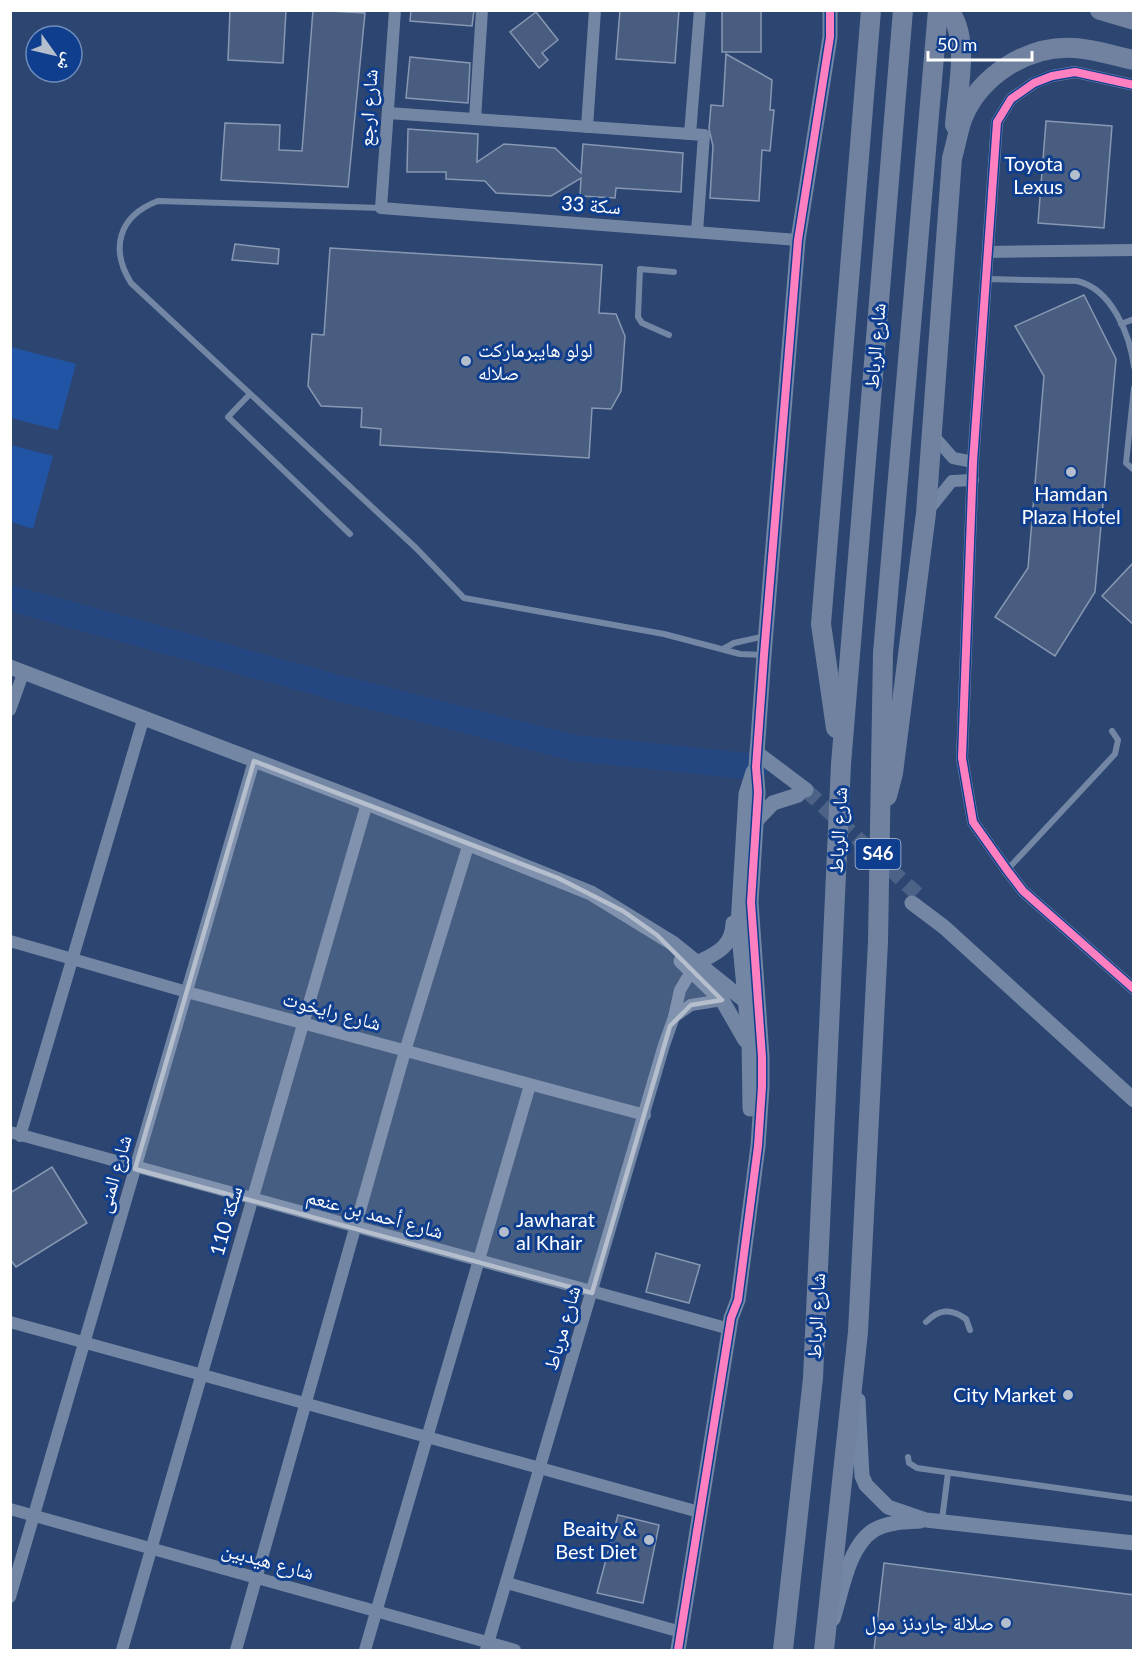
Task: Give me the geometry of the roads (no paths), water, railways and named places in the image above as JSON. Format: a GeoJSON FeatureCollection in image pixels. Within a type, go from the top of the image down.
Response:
{"type":"FeatureCollection","features":[{"type":"Feature","properties":{"kind":"highway"},"geometry":{"type":"LineString","coordinates":[[841,764],[821,624],[871,10]]}},
{"type":"Feature","properties":{"kind":"highway"},"geometry":{"type":"LineString","coordinates":[[869,40],[873,23],[882,10]]}},
{"type":"Feature","properties":{"kind":"highway","name":"شارع الرباط"},"geometry":{"type":"LineString","coordinates":[[783,1650],[813,1378],[841,764],[903,10]]}},
{"type":"Feature","properties":{"kind":"highway","name":"شارع الرباط"},"geometry":{"type":"LineString","coordinates":[[824,1649],[858,1332],[878,942],[878,825],[883,653],[939,10]]}},
{"type":"Feature","properties":{"kind":"highway"},"geometry":{"type":"LineString","coordinates":[[878,825],[893,773],[926,513],[962,43],[960,29],[948,10]]}},
{"type":"Feature","properties":{"kind":"highway"},"geometry":{"type":"LineString","coordinates":[[1100,10],[1134,20]]}},
{"type":"Feature","properties":{"kind":"highway"},"geometry":{"type":"LineString","coordinates":[[952,158],[963,118],[980,87],[1024,57],[1050,48],[1076,48],[1134,60]]}},
{"type":"Feature","properties":{"kind":"street","name":"شارع ارجع"},"geometry":{"type":"LineString","coordinates":[[381,208],[395,10]]}},
{"type":"Feature","properties":{"kind":"street"},"geometry":{"type":"LineString","coordinates":[[475,119],[482,10]]}},
{"type":"Feature","properties":{"kind":"street"},"geometry":{"type":"LineString","coordinates":[[587,127],[596,10]]}},
{"type":"Feature","properties":{"kind":"street"},"geometry":{"type":"LineString","coordinates":[[690,134],[700,10]]}},
{"type":"Feature","properties":{"kind":"street"},"geometry":{"type":"LineString","coordinates":[[678,1650],[731,1324],[738,1300],[758,1146],[762,1057],[751,902],[757,760],[798,240],[830,37],[830,10]]}},
{"type":"Feature","properties":{"kind":"street"},"geometry":{"type":"LineString","coordinates":[[1134,85],[1075,72],[1043,79],[1011,99],[997,122],[973,462],[962,758],[973,822],[1007,870],[1023,891],[1134,989]]}},
{"type":"Feature","properties":{"kind":"street"},"geometry":{"type":"LineString","coordinates":[[387,113],[704,135],[697,232]]}},
{"type":"Feature","properties":{"kind":"street","name":"سكة 33"},"geometry":{"type":"LineString","coordinates":[[381,208],[798,240]]}},
{"type":"Feature","properties":{"kind":"street"},"geometry":{"type":"LineString","coordinates":[[988,252],[1134,250]]}},
{"type":"Feature","properties":{"kind":"street"},"geometry":{"type":"LineString","coordinates":[[931,432],[953,458],[973,462]]}},
{"type":"Feature","properties":{"kind":"street"},"geometry":{"type":"LineString","coordinates":[[926,513],[952,481],[973,480]]}},
{"type":"Feature","properties":{"kind":"street"},"geometry":{"type":"LineString","coordinates":[[10,710],[17,669],[143,720],[367,803],[591,893],[670,941],[694,966],[722,1000],[739,1027],[750,1059]]}},
{"type":"Feature","properties":{"kind":"street"},"geometry":{"type":"LineString","coordinates":[[16,1134],[73,959],[143,720]]}},
{"type":"Feature","properties":{"kind":"street"},"geometry":{"type":"LineString","coordinates":[[756,821],[773,803],[802,795],[757,760]]}},
{"type":"Feature","properties":{"kind":"street"},"geometry":{"type":"LineString","coordinates":[[731,1324],[730,1307],[750,1126],[750,1059],[738,906],[746,794],[757,760]]}},
{"type":"Feature","properties":{"kind":"street","name":"شارع المنى"},"geometry":{"type":"LineString","coordinates":[[10,1598],[254,761]]}},
{"type":"Feature","properties":{"kind":"street","name":"سكة 110"},"geometry":{"type":"LineString","coordinates":[[122,1650],[367,803]]}},
{"type":"Feature","properties":{"kind":"street"},"geometry":{"type":"LineString","coordinates":[[236,1650],[405,1051],[469,843]]}},
{"type":"Feature","properties":{"kind":"street"},"geometry":{"type":"LineString","coordinates":[[915,898],[1134,1100]]}},
{"type":"Feature","properties":{"kind":"street"},"geometry":{"type":"LineString","coordinates":[[694,966],[724,948],[732,934],[733,914],[738,906]]}},
{"type":"Feature","properties":{"kind":"street","name":"شارع رايخوت"},"geometry":{"type":"LineString","coordinates":[[10,941],[530,1086],[645,1115]]}},
{"type":"Feature","properties":{"kind":"street"},"geometry":{"type":"LineString","coordinates":[[694,966],[745,1001],[759,1021]]}},
{"type":"Feature","properties":{"kind":"street","name":"شارع مرباط"},"geometry":{"type":"LineString","coordinates":[[487,1647],[645,1115],[666,1035],[674,1017],[677,999],[694,966]]}},
{"type":"Feature","properties":{"kind":"street"},"geometry":{"type":"LineString","coordinates":[[674,1017],[691,1005],[722,1000],[733,1003],[745,1001],[757,988]]}},
{"type":"Feature","properties":{"kind":"street"},"geometry":{"type":"LineString","coordinates":[[365,1650],[530,1086]]}},
{"type":"Feature","properties":{"kind":"street","name":"شارع أحمد بن عنعم"},"geometry":{"type":"LineString","coordinates":[[16,1134],[478,1263],[592,1293],[731,1324]]}},
{"type":"Feature","properties":{"kind":"street"},"geometry":{"type":"LineString","coordinates":[[10,1322],[84,1345],[306,1403],[699,1512]]}},
{"type":"Feature","properties":{"kind":"street"},"geometry":{"type":"LineString","coordinates":[[858,1332],[861,1468],[866,1485],[888,1507],[934,1521],[1134,1543]]}},
{"type":"Feature","properties":{"kind":"street","name":"شارع هيدبين"},"geometry":{"type":"LineString","coordinates":[[10,1509],[377,1611],[487,1647],[515,1650]]}},
{"type":"Feature","properties":{"kind":"street"},"geometry":{"type":"LineString","coordinates":[[824,1649],[853,1558],[862,1543],[873,1531],[883,1527],[934,1521]]}},
{"type":"Feature","properties":{"kind":"street"},"geometry":{"type":"LineString","coordinates":[[507,1583],[681,1632]]}},
{"type":"Feature","properties":{"kind":"lane"},"geometry":{"type":"LineString","coordinates":[[381,208],[158,201],[144,206],[124,228],[117,245],[122,269],[131,283],[416,548],[464,597],[664,634],[740,654],[764,655]]}},
{"type":"Feature","properties":{"kind":"lane"},"geometry":{"type":"LineString","coordinates":[[669,334],[642,323],[638,317],[640,269],[674,272]]}},
{"type":"Feature","properties":{"kind":"lane"},"geometry":{"type":"LineString","coordinates":[[986,279],[1077,281],[1089,284],[1112,307],[1131,345],[1134,367]]}},
{"type":"Feature","properties":{"kind":"lane"},"geometry":{"type":"LineString","coordinates":[[1121,324],[1134,319]]}},
{"type":"Feature","properties":{"kind":"lane"},"geometry":{"type":"LineString","coordinates":[[1134,388],[1126,463],[1134,470]]}},
{"type":"Feature","properties":{"kind":"lane"},"geometry":{"type":"LineString","coordinates":[[250,394],[228,417],[350,534]]}},
{"type":"Feature","properties":{"kind":"lane"},"geometry":{"type":"LineString","coordinates":[[723,649],[734,643],[766,636]]}},
{"type":"Feature","properties":{"kind":"lane"},"geometry":{"type":"LineString","coordinates":[[1007,870],[1114,754],[1118,740],[1112,731]]}},
{"type":"Feature","properties":{"kind":"lane"},"geometry":{"type":"LineString","coordinates":[[926,1322],[934,1313],[951,1311],[966,1319],[970,1330]]}},
{"type":"Feature","properties":{"kind":"lane"},"geometry":{"type":"LineString","coordinates":[[908,1457],[914,1467],[1134,1499]]}},
{"type":"Feature","properties":{"kind":"lane"},"geometry":{"type":"LineString","coordinates":[[934,1521],[948,1473]]}},
{"type":"Feature","properties":{"kind":"waterway"},"geometry":{"type":"LineString","coordinates":[[10,598],[331,686],[574,748],[756,767]]}},
{"type":"Feature","properties":{"kind":"tunnel"},"geometry":{"type":"LineString","coordinates":[[806,790],[917,894]]}},
{"type":"Feature","properties":{"kind":"place","name":"Toyota Lexus"},"geometry":{"type":"Point","coordinates":[1075,175]}},
{"type":"Feature","properties":{"kind":"place","name":"لولو هايبرماركت صلاله"},"geometry":{"type":"Point","coordinates":[466,361]}},
{"type":"Feature","properties":{"kind":"place","name":"Hamdan Plaza Hotel"},"geometry":{"type":"Point","coordinates":[1071,472]}},
{"type":"Feature","properties":{"kind":"place","name":"Jawharat al Khair"},"geometry":{"type":"Point","coordinates":[504,1232]}},
{"type":"Feature","properties":{"kind":"place","name":"City Market"},"geometry":{"type":"Point","coordinates":[1068,1395]}},
{"type":"Feature","properties":{"kind":"place","name":"Beaity & Best Diet"},"geometry":{"type":"Point","coordinates":[649,1540]}},
{"type":"Feature","properties":{"kind":"place","name":"صلالة جاردنز مول"},"geometry":{"type":"Point","coordinates":[1006,1623]}}]}
